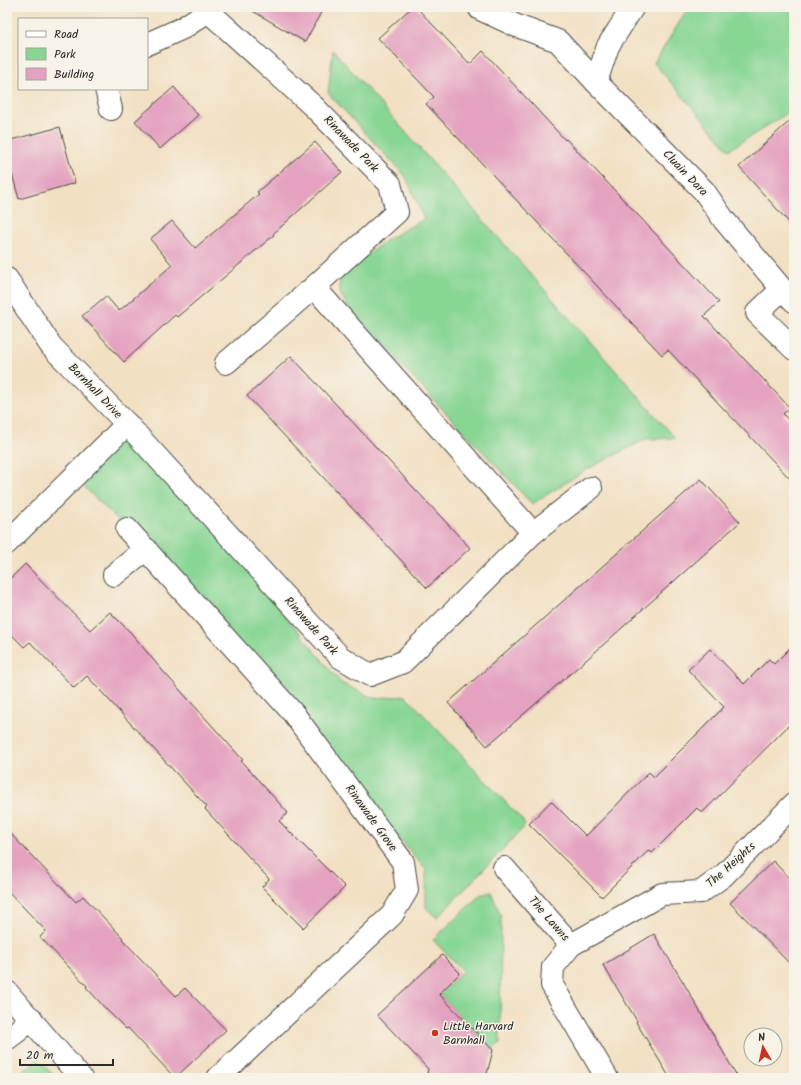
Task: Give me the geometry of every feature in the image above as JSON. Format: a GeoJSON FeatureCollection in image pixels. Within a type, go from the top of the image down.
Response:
{"type":"FeatureCollection","features":[{"type":"Feature","properties":{"kind":"street"},"geometry":{"type":"LineString","coordinates":[[596,82],[608,46],[632,7]]}},
{"type":"Feature","properties":{"kind":"street","name":"Rinawade Park"},"geometry":{"type":"LineString","coordinates":[[148,44],[183,28],[208,9],[314,107],[390,184],[397,212],[314,287],[226,363]]}},
{"type":"Feature","properties":{"kind":"street","name":"Cluain Dara"},"geometry":{"type":"LineString","coordinates":[[480,9],[517,26],[558,41],[596,82],[704,191],[724,220],[788,295],[757,313],[794,349]]}},
{"type":"Feature","properties":{"kind":"street","name":"Barnhall Drive"},"geometry":{"type":"LineString","coordinates":[[7,279],[51,346],[127,424],[7,543]]}},
{"type":"Feature","properties":{"kind":"street"},"geometry":{"type":"LineString","coordinates":[[314,287],[533,533]]}},
{"type":"Feature","properties":{"kind":"street","name":"Rinawade Park"},"geometry":{"type":"LineString","coordinates":[[127,424],[340,657],[370,675],[403,662],[533,533],[591,488]]}},
{"type":"Feature","properties":{"kind":"street","name":"Rinawade Grove"},"geometry":{"type":"LineString","coordinates":[[128,529],[294,713],[403,862],[407,890],[392,915],[218,1078]]}},
{"type":"Feature","properties":{"kind":"street"},"geometry":{"type":"LineString","coordinates":[[114,575],[146,549]]}},
{"type":"Feature","properties":{"kind":"street","name":"The Heights"},"geometry":{"type":"LineString","coordinates":[[571,945],[662,894],[701,892],[723,876],[794,804]]}},
{"type":"Feature","properties":{"kind":"street","name":"The Lawns"},"geometry":{"type":"LineString","coordinates":[[504,868],[571,945],[553,967],[552,985],[607,1078]]}},
{"type":"Feature","properties":{"kind":"street"},"geometry":{"type":"LineString","coordinates":[[7,992],[31,1018],[81,1078]]}},
{"type":"Feature","properties":{"kind":"street"},"geometry":{"type":"LineString","coordinates":[[7,1039],[31,1018]]}},
{"type":"Feature","properties":{"kind":"green space"},"geometry":{"type":"Polygon","coordinates":[[[689,7],[794,7],[794,109],[729,150],[654,63],[689,7]]]}},
{"type":"Feature","properties":{"kind":"green space"},"geometry":{"type":"Polygon","coordinates":[[[333,50],[675,438],[646,439],[584,471],[532,504],[351,312],[340,293],[339,277],[386,240],[424,219],[406,177],[328,93],[333,50]]]}},
{"type":"Feature","properties":{"kind":"green space"},"geometry":{"type":"Polygon","coordinates":[[[127,424],[341,683],[374,698],[406,696],[523,821],[525,826],[437,918],[426,908],[426,870],[293,713],[127,529],[74,477],[127,424]]]}},
{"type":"Feature","properties":{"kind":"green space"},"geometry":{"type":"Polygon","coordinates":[[[491,892],[501,916],[500,1043],[493,1050],[440,995],[463,971],[433,940],[480,895],[491,892]]]}},
{"type":"Feature","properties":{"kind":"green space"},"geometry":{"type":"Polygon","coordinates":[[[38,1060],[57,1078],[13,1078],[38,1060]]]}},
{"type":"Feature","properties":{"kind":"building"},"geometry":{"type":"Polygon","coordinates":[[[246,7],[324,7],[305,42],[246,7]]]}},
{"type":"Feature","properties":{"kind":"building"},"geometry":{"type":"Polygon","coordinates":[[[412,7],[416,7],[470,64],[483,51],[565,140],[566,139],[719,302],[704,316],[790,408],[783,414],[794,426],[794,483],[668,350],[662,355],[426,104],[434,97],[378,38],[412,7]]]}},
{"type":"Feature","properties":{"kind":"building"},"geometry":{"type":"Polygon","coordinates":[[[174,87],[198,115],[160,149],[135,121],[174,87]]]}},
{"type":"Feature","properties":{"kind":"building"},"geometry":{"type":"Polygon","coordinates":[[[794,117],[794,228],[739,167],[794,117]]]}},
{"type":"Feature","properties":{"kind":"building"},"geometry":{"type":"Polygon","coordinates":[[[60,127],[75,183],[19,199],[7,156],[7,141],[60,127]]]}},
{"type":"Feature","properties":{"kind":"building"},"geometry":{"type":"Polygon","coordinates":[[[315,142],[342,172],[273,234],[274,235],[177,317],[175,315],[124,362],[82,316],[106,296],[119,311],[172,265],[150,239],[172,221],[195,248],[259,194],[257,192],[315,142]]]}},
{"type":"Feature","properties":{"kind":"building"},"geometry":{"type":"Polygon","coordinates":[[[291,356],[470,548],[427,588],[247,396],[291,356]]]}},
{"type":"Feature","properties":{"kind":"building"},"geometry":{"type":"Polygon","coordinates":[[[701,479],[740,522],[594,653],[487,746],[448,703],[701,479]]]}},
{"type":"Feature","properties":{"kind":"building"},"geometry":{"type":"Polygon","coordinates":[[[25,564],[90,630],[110,612],[132,634],[161,669],[243,760],[241,761],[288,813],[279,821],[345,887],[303,928],[262,887],[269,879],[205,809],[207,807],[87,676],[74,688],[30,642],[24,647],[7,630],[7,582],[25,564]]]}},
{"type":"Feature","properties":{"kind":"building"},"geometry":{"type":"Polygon","coordinates":[[[794,644],[794,720],[702,813],[697,808],[652,853],[649,850],[602,897],[529,824],[551,801],[586,836],[649,772],[654,777],[724,707],[688,670],[710,649],[744,684],[769,659],[774,664],[794,644]]]}},
{"type":"Feature","properties":{"kind":"building"},"geometry":{"type":"Polygon","coordinates":[[[7,830],[76,902],[83,896],[176,996],[185,988],[226,1030],[175,1078],[128,1028],[126,1029],[106,1009],[86,987],[87,986],[40,937],[46,931],[7,890],[7,830]]]}},
{"type":"Feature","properties":{"kind":"building"},"geometry":{"type":"Polygon","coordinates":[[[773,861],[794,883],[794,968],[730,903],[773,861]]]}},
{"type":"Feature","properties":{"kind":"building"},"geometry":{"type":"Polygon","coordinates":[[[654,934],[738,1078],[670,1078],[636,1022],[637,1021],[603,965],[654,934]]]}},
{"type":"Feature","properties":{"kind":"building","name":"Little Harvard Barnhall"},"geometry":{"type":"Polygon","coordinates":[[[442,955],[460,973],[439,994],[493,1050],[486,1078],[426,1078],[428,1069],[377,1015],[442,955]]]}},
{"type":"Feature","properties":{"kind":"place","name":"Little Harvard Barnhall"},"geometry":{"type":"Point","coordinates":[435,1033]}}]}
